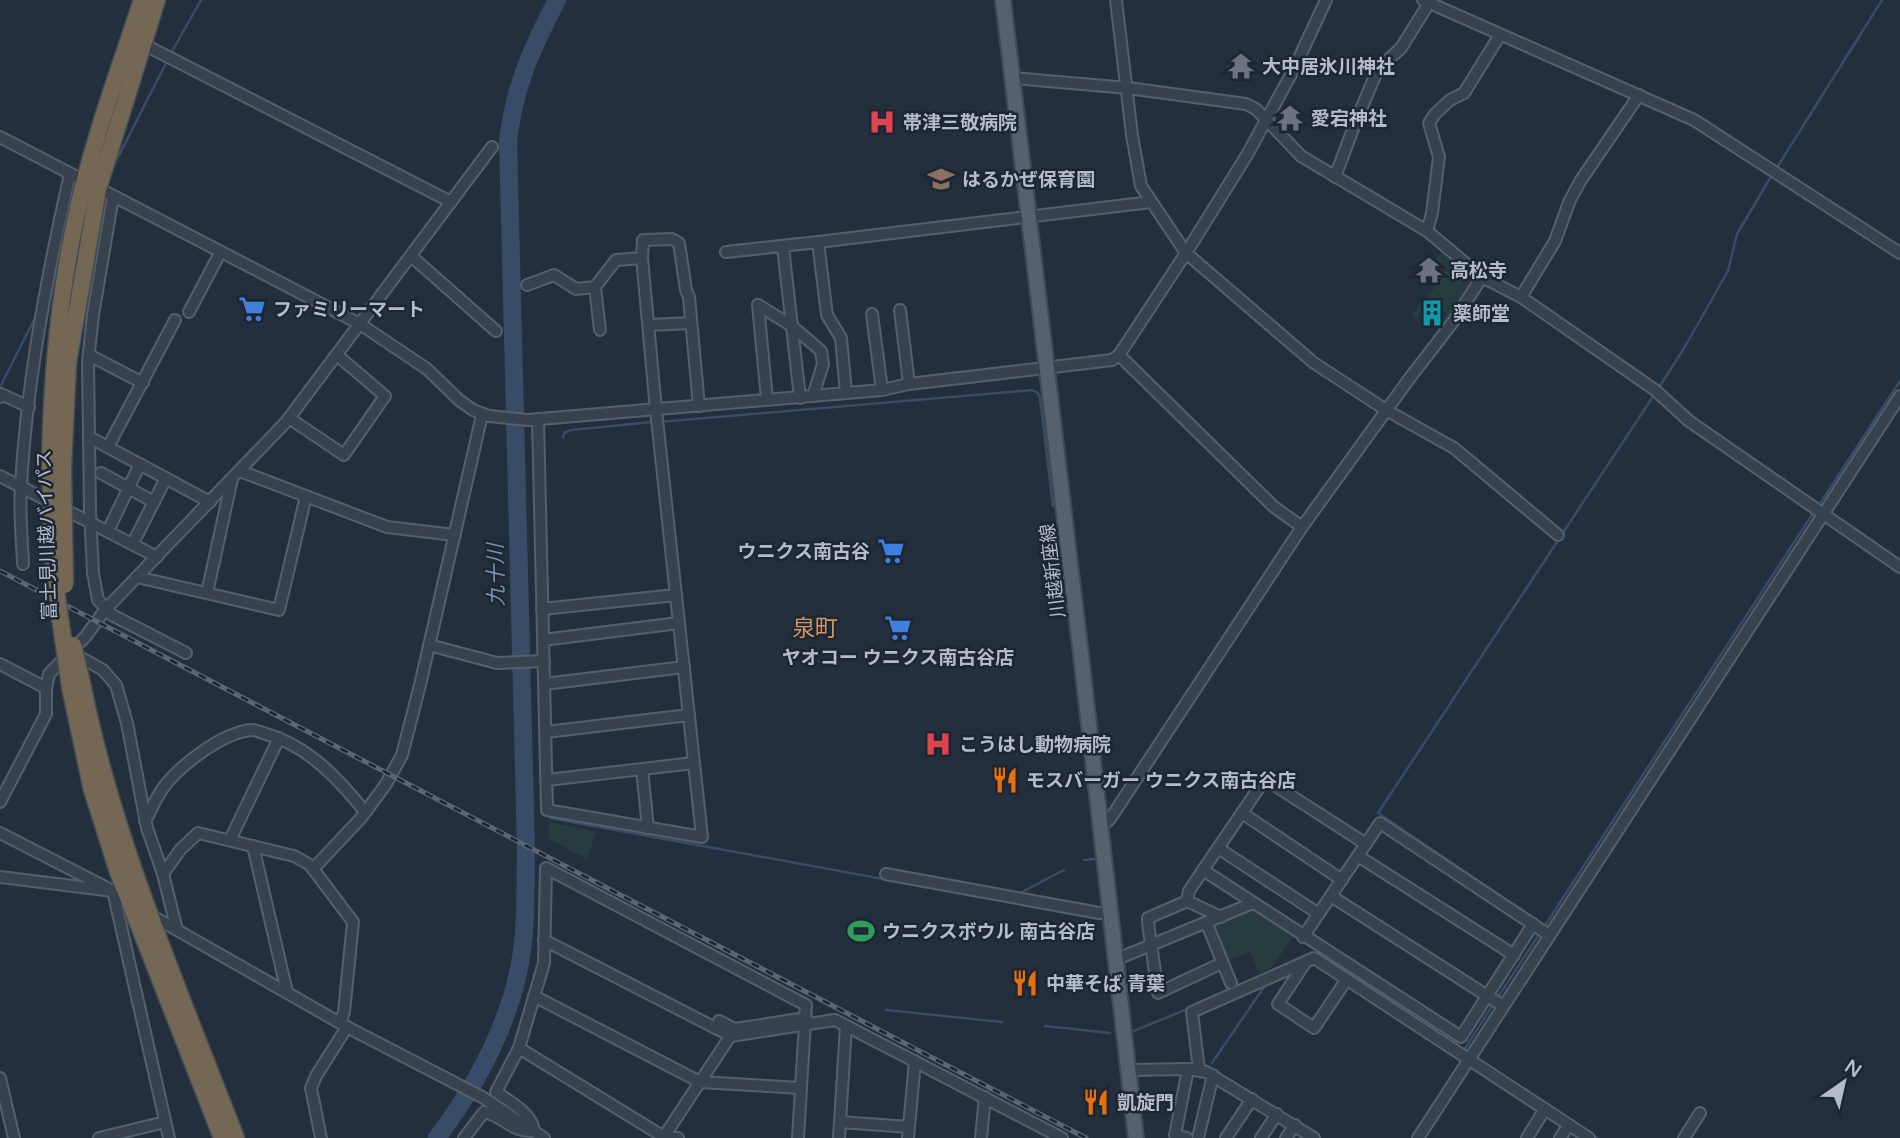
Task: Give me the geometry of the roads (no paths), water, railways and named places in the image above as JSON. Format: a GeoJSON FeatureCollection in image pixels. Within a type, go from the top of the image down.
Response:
{"type":"FeatureCollection","features":[{"type":"Feature","properties":{"kind":"highway","name":"富士見川越バイパス"},"geometry":{"type":"LineString","coordinates":[[142,0],[84,182],[56,468],[65,594],[92,790],[118,872],[222,1138]]}},
{"type":"Feature","properties":{"kind":"highway","name":"富士見川越バイパス"},"geometry":{"type":"LineString","coordinates":[[84,182],[143,44],[157,0]]}},
{"type":"Feature","properties":{"kind":"highway","name":"富士見川越バイパス"},"geometry":{"type":"LineString","coordinates":[[76,685],[105,782],[150,914],[236,1138]]}},
{"type":"Feature","properties":{"kind":"main road","name":"川越新座線"},"geometry":{"type":"LineString","coordinates":[[1003,0],[1136,1138]]}},
{"type":"Feature","properties":{"kind":"street"},"geometry":{"type":"LineString","coordinates":[[1116,0],[1132,135],[1141,186],[1186,253],[1314,363],[1386,410],[1454,448],[1558,535]]}},
{"type":"Feature","properties":{"kind":"street"},"geometry":{"type":"LineString","coordinates":[[0,138],[360,324],[427,369],[459,400],[482,415],[500,419],[533,420],[882,390],[909,384],[1112,360],[1119,355],[1234,178],[1294,69],[1326,0]]}},
{"type":"Feature","properties":{"kind":"street"},"geometry":{"type":"LineString","coordinates":[[1335,177],[1378,69],[1401,48],[1426,1],[1671,108],[1713,132],[1900,253]]}},
{"type":"Feature","properties":{"kind":"street"},"geometry":{"type":"LineString","coordinates":[[1427,230],[1432,214],[1439,156],[1429,123],[1450,100],[1464,93],[1500,35]]}},
{"type":"Feature","properties":{"kind":"street"},"geometry":{"type":"LineString","coordinates":[[143,44],[451,202]]}},
{"type":"Feature","properties":{"kind":"street"},"geometry":{"type":"LineString","coordinates":[[1012,78],[1237,101],[1256,109],[1301,156],[1427,230],[1482,276],[1521,298],[1655,390],[1689,421],[1900,567]]}},
{"type":"Feature","properties":{"kind":"street"},"geometry":{"type":"LineString","coordinates":[[1521,298],[1555,241],[1570,200],[1581,180],[1639,95]]}},
{"type":"Feature","properties":{"kind":"street"},"geometry":{"type":"LineString","coordinates":[[0,802],[46,714],[49,674],[86,636],[105,610],[289,418],[492,148]]}},
{"type":"Feature","properties":{"kind":"street"},"geometry":{"type":"LineString","coordinates":[[23,565],[20,486],[50,265],[84,182]]}},
{"type":"Feature","properties":{"kind":"street"},"geometry":{"type":"LineString","coordinates":[[113,197],[89,355],[93,573],[98,600],[105,610],[187,653]]}},
{"type":"Feature","properties":{"kind":"street"},"geometry":{"type":"LineString","coordinates":[[726,252],[1151,202]]}},
{"type":"Feature","properties":{"kind":"street"},"geometry":{"type":"LineString","coordinates":[[533,420],[543,640],[538,662],[544,684],[547,810],[702,837],[656,410],[642,258],[643,240],[672,239],[679,243],[686,290],[690,297],[699,405]]}},
{"type":"Feature","properties":{"kind":"street"},"geometry":{"type":"LineString","coordinates":[[818,242],[827,315],[841,338],[846,393]]}},
{"type":"Feature","properties":{"kind":"street"},"geometry":{"type":"LineString","coordinates":[[783,247],[800,398]]}},
{"type":"Feature","properties":{"kind":"street"},"geometry":{"type":"LineString","coordinates":[[188,312],[220,253]]}},
{"type":"Feature","properties":{"kind":"street"},"geometry":{"type":"LineString","coordinates":[[411,256],[496,331]]}},
{"type":"Feature","properties":{"kind":"street"},"geometry":{"type":"LineString","coordinates":[[600,330],[595,287],[616,260],[642,258]]}},
{"type":"Feature","properties":{"kind":"street"},"geometry":{"type":"LineString","coordinates":[[527,285],[554,275],[576,289],[595,287]]}},
{"type":"Feature","properties":{"kind":"street"},"geometry":{"type":"LineString","coordinates":[[1101,827],[1111,819],[1302,527],[1453,322],[1482,276]]}},
{"type":"Feature","properties":{"kind":"street"},"geometry":{"type":"LineString","coordinates":[[766,399],[758,305],[792,327],[821,351],[823,364],[813,396]]}},
{"type":"Feature","properties":{"kind":"street"},"geometry":{"type":"LineString","coordinates":[[900,310],[909,384]]}},
{"type":"Feature","properties":{"kind":"street"},"geometry":{"type":"LineString","coordinates":[[872,314],[882,390]]}},
{"type":"Feature","properties":{"kind":"street"},"geometry":{"type":"LineString","coordinates":[[108,447],[175,320]]}},
{"type":"Feature","properties":{"kind":"street"},"geometry":{"type":"LineString","coordinates":[[649,325],[691,323]]}},
{"type":"Feature","properties":{"kind":"street"},"geometry":{"type":"LineString","coordinates":[[89,355],[143,383]]}},
{"type":"Feature","properties":{"kind":"street"},"geometry":{"type":"LineString","coordinates":[[289,418],[344,456],[385,396],[337,355]]}},
{"type":"Feature","properties":{"kind":"street"},"geometry":{"type":"LineString","coordinates":[[1119,355],[1274,507],[1302,527]]}},
{"type":"Feature","properties":{"kind":"street"},"geometry":{"type":"LineString","coordinates":[[0,397],[1,394],[29,407]]}},
{"type":"Feature","properties":{"kind":"street"},"geometry":{"type":"LineString","coordinates":[[1418,1138],[1431,1107],[1469,1059],[1900,396]]}},
{"type":"Feature","properties":{"kind":"street"},"geometry":{"type":"LineString","coordinates":[[313,869],[365,812],[386,784],[402,755],[482,415]]}},
{"type":"Feature","properties":{"kind":"street"},"geometry":{"type":"LineString","coordinates":[[89,437],[210,502]]}},
{"type":"Feature","properties":{"kind":"street"},"geometry":{"type":"LineString","coordinates":[[108,531],[140,464]]}},
{"type":"Feature","properties":{"kind":"street"},"geometry":{"type":"LineString","coordinates":[[100,473],[154,502]]}},
{"type":"Feature","properties":{"kind":"street"},"geometry":{"type":"LineString","coordinates":[[236,475],[306,496],[387,527],[455,535]]}},
{"type":"Feature","properties":{"kind":"street"},"geometry":{"type":"LineString","coordinates":[[207,593],[236,475]]}},
{"type":"Feature","properties":{"kind":"street"},"geometry":{"type":"LineString","coordinates":[[0,476],[157,557]]}},
{"type":"Feature","properties":{"kind":"street"},"geometry":{"type":"LineString","coordinates":[[133,543],[166,478]]}},
{"type":"Feature","properties":{"kind":"street"},"geometry":{"type":"LineString","coordinates":[[137,577],[279,610],[306,496]]}},
{"type":"Feature","properties":{"kind":"street"},"geometry":{"type":"LineString","coordinates":[[542,609],[676,595]]}},
{"type":"Feature","properties":{"kind":"street"},"geometry":{"type":"LineString","coordinates":[[543,640],[679,622]]}},
{"type":"Feature","properties":{"kind":"street"},"geometry":{"type":"LineString","coordinates":[[429,645],[497,663],[538,662]]}},
{"type":"Feature","properties":{"kind":"street"},"geometry":{"type":"LineString","coordinates":[[69,651],[103,670],[116,685],[127,723],[145,821],[163,874],[177,929]]}},
{"type":"Feature","properties":{"kind":"street"},"geometry":{"type":"LineString","coordinates":[[544,684],[684,667]]}},
{"type":"Feature","properties":{"kind":"street"},"geometry":{"type":"LineString","coordinates":[[1,668],[46,688]]}},
{"type":"Feature","properties":{"kind":"street"},"geometry":{"type":"LineString","coordinates":[[546,732],[689,715]]}},
{"type":"Feature","properties":{"kind":"street"},"geometry":{"type":"LineString","coordinates":[[145,821],[163,788],[188,762],[226,737],[253,730],[298,747],[345,786],[365,812]]}},
{"type":"Feature","properties":{"kind":"street"},"geometry":{"type":"LineString","coordinates":[[230,840],[279,738]]}},
{"type":"Feature","properties":{"kind":"street"},"geometry":{"type":"LineString","coordinates":[[547,780],[694,763]]}},
{"type":"Feature","properties":{"kind":"street"},"geometry":{"type":"LineString","coordinates":[[642,769],[648,828]]}},
{"type":"Feature","properties":{"kind":"street"},"geometry":{"type":"LineString","coordinates":[[1187,901],[1189,891],[1265,779],[1366,844]]}},
{"type":"Feature","properties":{"kind":"street"},"geometry":{"type":"LineString","coordinates":[[1242,813],[1342,880]]}},
{"type":"Feature","properties":{"kind":"street"},"geometry":{"type":"LineString","coordinates":[[1303,937],[1380,823],[1549,935]]}},
{"type":"Feature","properties":{"kind":"street"},"geometry":{"type":"LineString","coordinates":[[0,833],[113,891],[344,1025],[482,1097],[544,1138]]}},
{"type":"Feature","properties":{"kind":"street"},"geometry":{"type":"LineString","coordinates":[[163,874],[180,850],[198,833],[294,856],[313,869],[353,922],[344,1025],[311,1088],[321,1138]]}},
{"type":"Feature","properties":{"kind":"street"},"geometry":{"type":"LineString","coordinates":[[253,846],[287,992]]}},
{"type":"Feature","properties":{"kind":"street"},"geometry":{"type":"LineString","coordinates":[[1218,848],[1319,914]]}},
{"type":"Feature","properties":{"kind":"street"},"geometry":{"type":"LineString","coordinates":[[1357,856],[1514,955]]}},
{"type":"Feature","properties":{"kind":"street"},"geometry":{"type":"LineString","coordinates":[[534,1131],[528,1116],[496,1092],[519,1048],[544,963],[546,868],[803,1003],[807,1009],[798,1138]]}},
{"type":"Feature","properties":{"kind":"street"},"geometry":{"type":"LineString","coordinates":[[1203,870],[1461,1037],[1533,924]]}},
{"type":"Feature","properties":{"kind":"street"},"geometry":{"type":"LineString","coordinates":[[886,874],[1098,913],[1111,913]]}},
{"type":"Feature","properties":{"kind":"street"},"geometry":{"type":"LineString","coordinates":[[0,877],[113,891]]}},
{"type":"Feature","properties":{"kind":"street"},"geometry":{"type":"LineString","coordinates":[[113,891],[169,1138]]}},
{"type":"Feature","properties":{"kind":"street"},"geometry":{"type":"LineString","coordinates":[[1331,896],[1503,1006]]}},
{"type":"Feature","properties":{"kind":"street"},"geometry":{"type":"LineString","coordinates":[[1187,901],[1221,918]]}},
{"type":"Feature","properties":{"kind":"street"},"geometry":{"type":"LineString","coordinates":[[1187,901],[1148,918],[1158,993],[1222,963]]}},
{"type":"Feature","properties":{"kind":"street"},"geometry":{"type":"LineString","coordinates":[[1116,959],[1253,903]]}},
{"type":"Feature","properties":{"kind":"street"},"geometry":{"type":"LineString","coordinates":[[1207,924],[1231,983]]}},
{"type":"Feature","properties":{"kind":"street"},"geometry":{"type":"LineString","coordinates":[[545,936],[733,1032],[835,1020],[1062,1138]]}},
{"type":"Feature","properties":{"kind":"street"},"geometry":{"type":"LineString","coordinates":[[1187,1138],[1174,1135],[1193,1070],[1192,1012],[1314,958],[1589,1138]]}},
{"type":"Feature","properties":{"kind":"street"},"geometry":{"type":"LineString","coordinates":[[1306,962],[1278,1004],[1314,1028],[1347,979]]}},
{"type":"Feature","properties":{"kind":"street"},"geometry":{"type":"LineString","coordinates":[[534,996],[700,1082],[801,1088]]}},
{"type":"Feature","properties":{"kind":"street"},"geometry":{"type":"LineString","coordinates":[[839,1138],[846,1026]]}},
{"type":"Feature","properties":{"kind":"street"},"geometry":{"type":"LineString","coordinates":[[663,1137],[733,1032]]}},
{"type":"Feature","properties":{"kind":"street"},"geometry":{"type":"LineString","coordinates":[[519,1048],[663,1137],[678,1138]]}},
{"type":"Feature","properties":{"kind":"street"},"geometry":{"type":"LineString","coordinates":[[840,1122],[908,1132],[915,1061]]}},
{"type":"Feature","properties":{"kind":"street"},"geometry":{"type":"LineString","coordinates":[[1129,1070],[1193,1070],[1213,1075],[1314,1138]]}},
{"type":"Feature","properties":{"kind":"street"},"geometry":{"type":"LineString","coordinates":[[1198,1138],[1213,1075]]}},
{"type":"Feature","properties":{"kind":"street"},"geometry":{"type":"LineString","coordinates":[[0,1078],[14,1138]]}},
{"type":"Feature","properties":{"kind":"street"},"geometry":{"type":"LineString","coordinates":[[981,1138],[985,1097]]}},
{"type":"Feature","properties":{"kind":"street"},"geometry":{"type":"LineString","coordinates":[[1226,1138],[1252,1099]]}},
{"type":"Feature","properties":{"kind":"street"},"geometry":{"type":"LineString","coordinates":[[1527,1138],[1545,1109]]}},
{"type":"Feature","properties":{"kind":"street"},"geometry":{"type":"LineString","coordinates":[[464,1138],[484,1112],[517,1130],[534,1131]]}},
{"type":"Feature","properties":{"kind":"street"},"geometry":{"type":"LineString","coordinates":[[1684,1138],[1700,1113]]}},
{"type":"Feature","properties":{"kind":"street"},"geometry":{"type":"LineString","coordinates":[[1261,1138],[1277,1114]]}},
{"type":"Feature","properties":{"kind":"street"},"geometry":{"type":"LineString","coordinates":[[99,1138],[165,1122]]}},
{"type":"Feature","properties":{"kind":"street"},"geometry":{"type":"LineString","coordinates":[[1286,1138],[1295,1125]]}},
{"type":"Feature","properties":{"kind":"street"},"geometry":{"type":"LineString","coordinates":[[1560,1138],[1569,1125]]}},
{"type":"Feature","properties":{"kind":"waterway"},"geometry":{"type":"LineString","coordinates":[[170,55],[201,0]]}},
{"type":"Feature","properties":{"kind":"waterway","name":"九十川"},"geometry":{"type":"LineString","coordinates":[[437,1138],[465,1098],[499,1033],[515,987],[524,935],[526,849],[508,140],[515,102],[526,67],[557,0]]}},
{"type":"Feature","properties":{"kind":"waterway"},"geometry":{"type":"LineString","coordinates":[[1776,169],[1882,0]]}},
{"type":"Feature","properties":{"kind":"waterway"},"geometry":{"type":"LineString","coordinates":[[113,167],[167,61]]}},
{"type":"Feature","properties":{"kind":"waterway"},"geometry":{"type":"LineString","coordinates":[[1658,389],[1728,271],[1737,234],[1772,175]]}},
{"type":"Feature","properties":{"kind":"waterway"},"geometry":{"type":"LineString","coordinates":[[52,285],[58,273]]}},
{"type":"Feature","properties":{"kind":"waterway"},"geometry":{"type":"LineString","coordinates":[[0,387],[36,316]]}},
{"type":"Feature","properties":{"kind":"waterway"},"geometry":{"type":"LineString","coordinates":[[1819,505],[1900,381]]}},
{"type":"Feature","properties":{"kind":"waterway"},"geometry":{"type":"LineString","coordinates":[[659,422],[1032,390],[1038,393],[1040,398],[1053,506]]}},
{"type":"Feature","properties":{"kind":"waterway"},"geometry":{"type":"LineString","coordinates":[[1545,926],[1378,813],[1654,395]]}},
{"type":"Feature","properties":{"kind":"waterway"},"geometry":{"type":"LineString","coordinates":[[563,438],[564,433],[571,430],[652,422]]}},
{"type":"Feature","properties":{"kind":"waterway"},"geometry":{"type":"LineString","coordinates":[[1544,927],[1815,510]]}},
{"type":"Feature","properties":{"kind":"waterway"},"geometry":{"type":"LineString","coordinates":[[550,818],[1003,901]]}},
{"type":"Feature","properties":{"kind":"waterway"},"geometry":{"type":"LineString","coordinates":[[1084,860],[1094,859]]}},
{"type":"Feature","properties":{"kind":"waterway"},"geometry":{"type":"LineString","coordinates":[[1020,893],[1064,870]]}},
{"type":"Feature","properties":{"kind":"waterway"},"geometry":{"type":"LineString","coordinates":[[1498,997],[1540,933]]}},
{"type":"Feature","properties":{"kind":"waterway"},"geometry":{"type":"LineString","coordinates":[[523,935],[532,935]]}},
{"type":"Feature","properties":{"kind":"waterway"},"geometry":{"type":"LineString","coordinates":[[1212,1063],[1264,987]]}},
{"type":"Feature","properties":{"kind":"waterway"},"geometry":{"type":"LineString","coordinates":[[1464,1050],[1494,1003]]}},
{"type":"Feature","properties":{"kind":"waterway"},"geometry":{"type":"LineString","coordinates":[[1131,1032],[1190,1008]]}},
{"type":"Feature","properties":{"kind":"waterway"},"geometry":{"type":"LineString","coordinates":[[886,1010],[1002,1022]]}},
{"type":"Feature","properties":{"kind":"waterway"},"geometry":{"type":"LineString","coordinates":[[820,1017],[832,1014]]}},
{"type":"Feature","properties":{"kind":"waterway"},"geometry":{"type":"LineString","coordinates":[[1045,1026],[1110,1033]]}},
{"type":"Feature","properties":{"kind":"waterway"},"geometry":{"type":"LineString","coordinates":[[1591,1134],[1597,1138]]}},
{"type":"Feature","properties":{"kind":"railway"},"geometry":{"type":"LineString","coordinates":[[0,571],[1086,1138]]}},
{"type":"Feature","properties":{"kind":"place","name":"大中居氷川神社"},"geometry":{"type":"Point","coordinates":[1241,66]}},
{"type":"Feature","properties":{"kind":"place","name":"愛宕神社"},"geometry":{"type":"Point","coordinates":[1290,118]}},
{"type":"Feature","properties":{"kind":"place","name":"帯津三敬病院"},"geometry":{"type":"Point","coordinates":[882,122]}},
{"type":"Feature","properties":{"kind":"place","name":"はるかぜ保育園"},"geometry":{"type":"Point","coordinates":[941,179]}},
{"type":"Feature","properties":{"kind":"place","name":"高松寺"},"geometry":{"type":"Point","coordinates":[1429,270]}},
{"type":"Feature","properties":{"kind":"place","name":"ファミリーマート"},"geometry":{"type":"Point","coordinates":[252,309]}},
{"type":"Feature","properties":{"kind":"place","name":"薬師堂"},"geometry":{"type":"Point","coordinates":[1432,313]}},
{"type":"Feature","properties":{"kind":"place","name":"ウニクス南古谷"},"geometry":{"type":"Point","coordinates":[891,551]}},
{"type":"Feature","properties":{"kind":"place","name":"ヤオコー ウニクス南古谷店"},"geometry":{"type":"Point","coordinates":[898,628]}},
{"type":"Feature","properties":{"kind":"place","name":"こうはし動物病院"},"geometry":{"type":"Point","coordinates":[938,744]}},
{"type":"Feature","properties":{"kind":"place","name":"モスバーガー ウニクス南古谷店"},"geometry":{"type":"Point","coordinates":[1005,780]}},
{"type":"Feature","properties":{"kind":"place","name":"ウニクスボウル 南古谷店"},"geometry":{"type":"Point","coordinates":[861,931]}},
{"type":"Feature","properties":{"kind":"place","name":"中華そば 青葉"},"geometry":{"type":"Point","coordinates":[1025,983]}},
{"type":"Feature","properties":{"kind":"place","name":"凱旋門"},"geometry":{"type":"Point","coordinates":[1096,1102]}},
{"type":"Feature","properties":{"kind":"district","name":"泉町"},"geometry":{"type":"Point","coordinates":[815,628]}}]}
